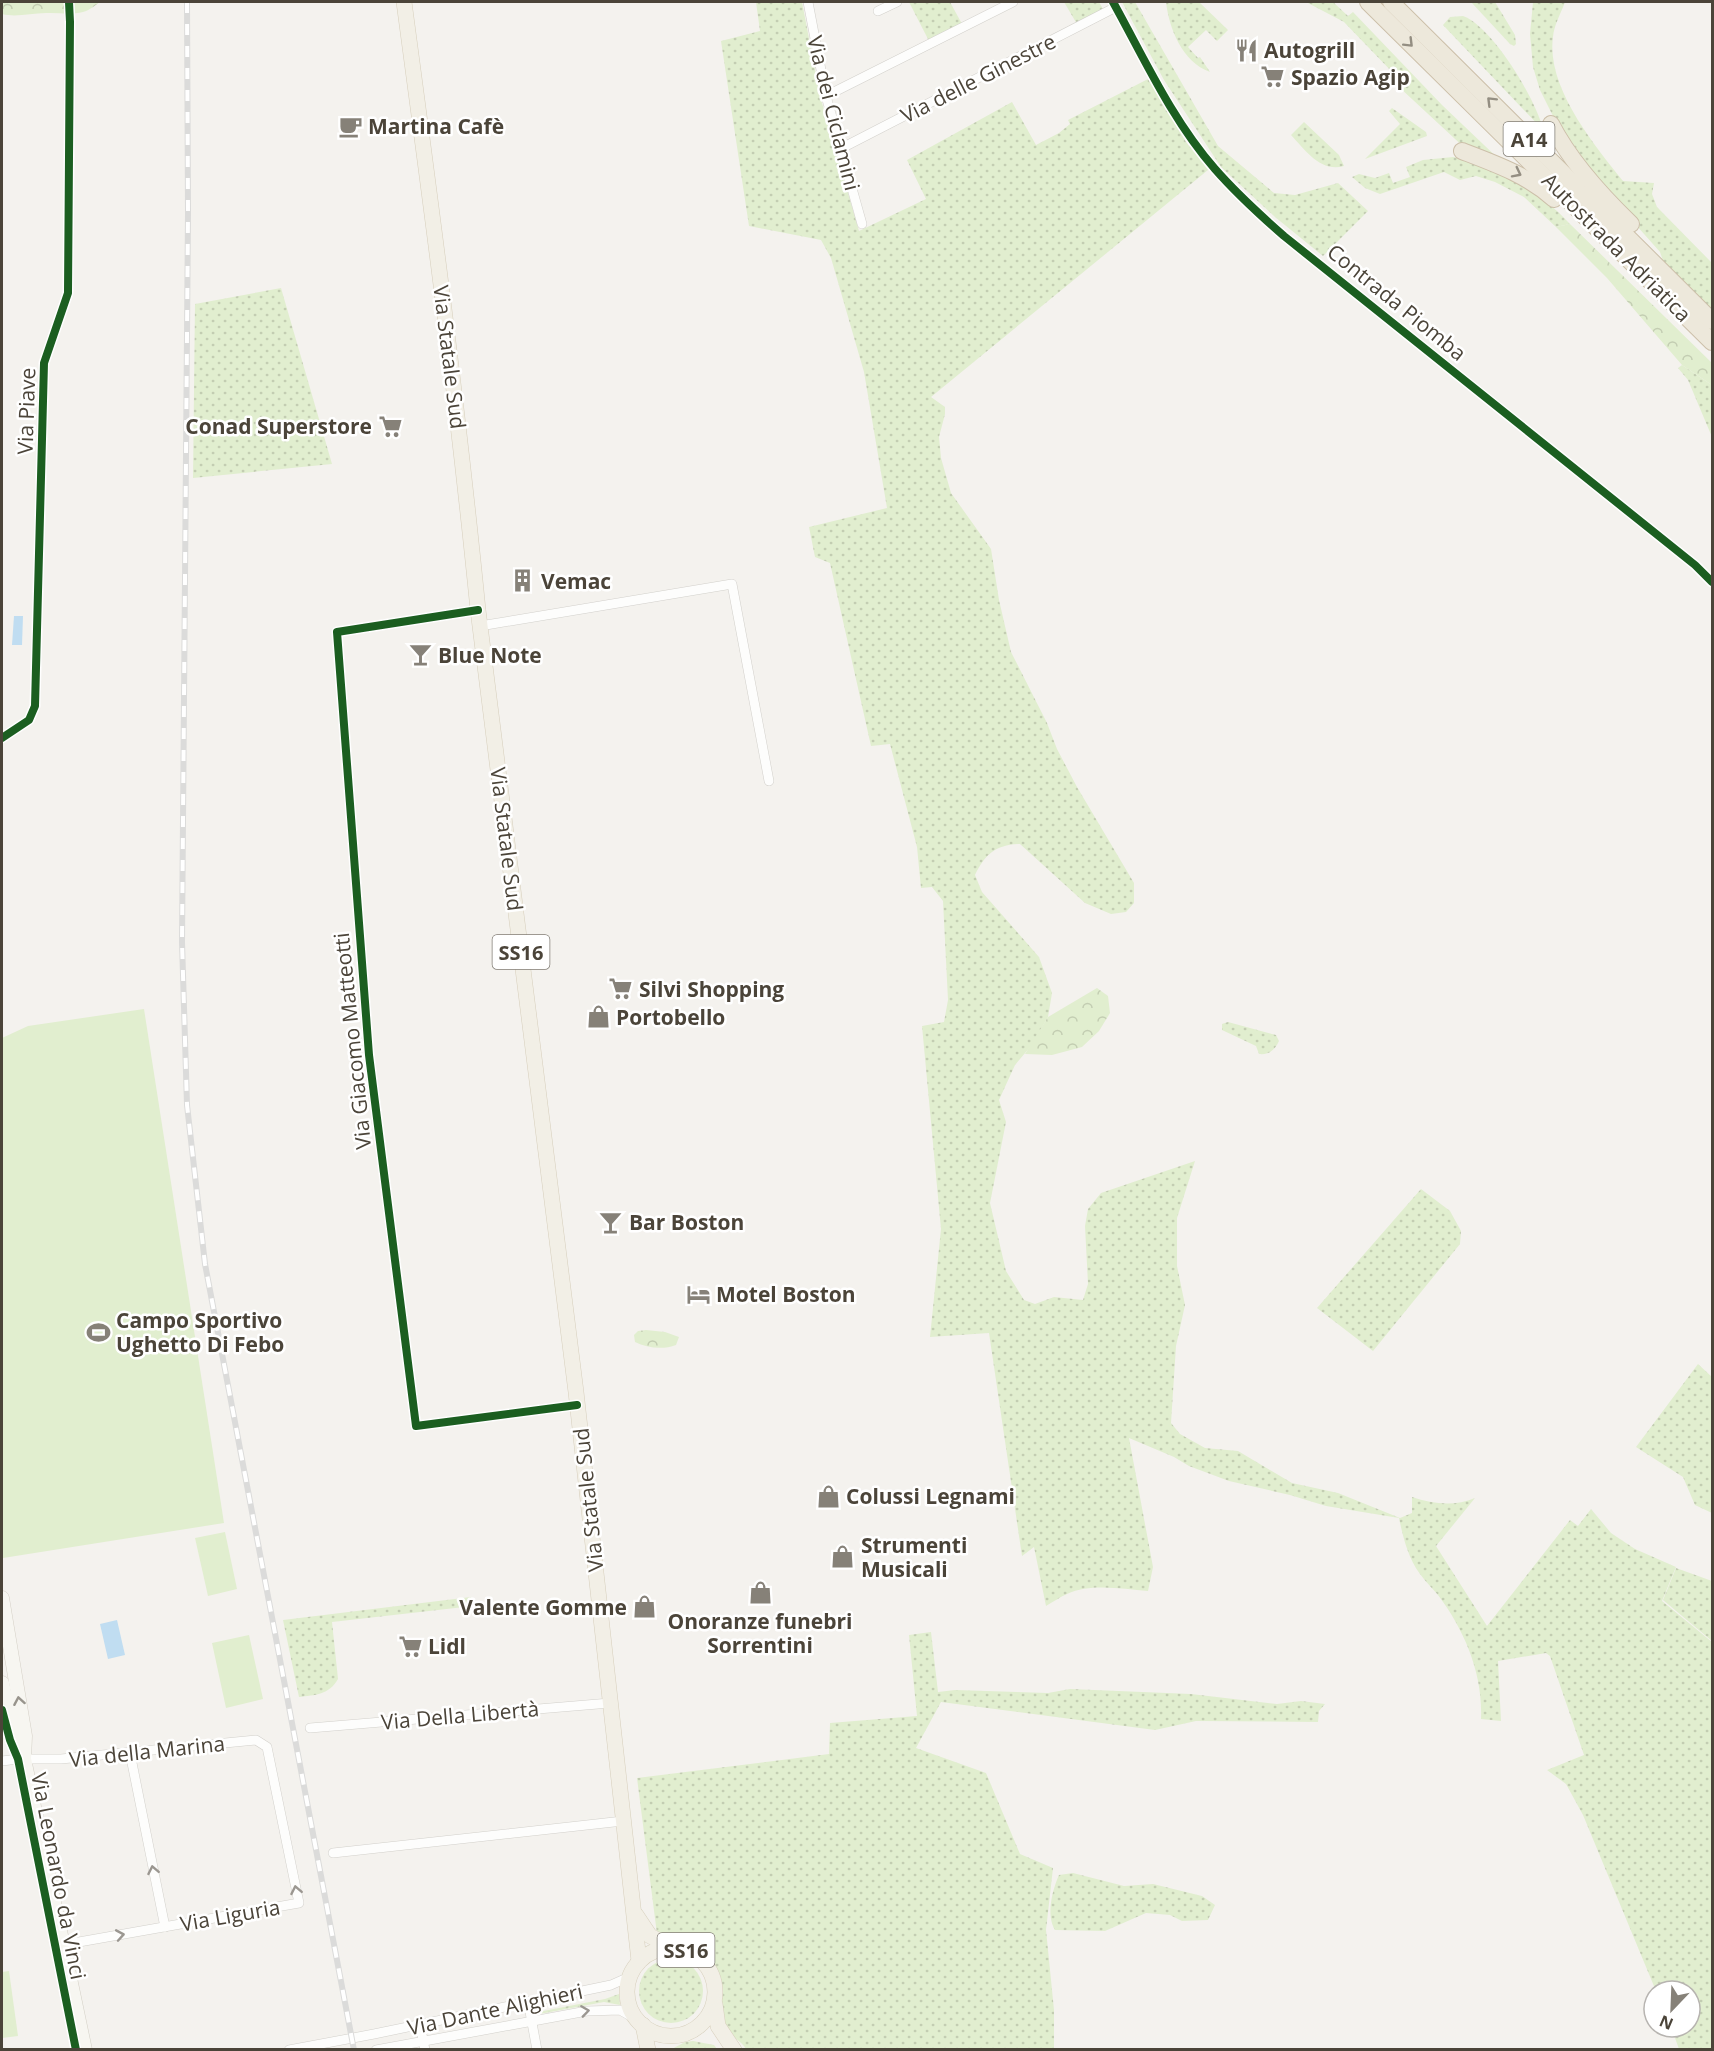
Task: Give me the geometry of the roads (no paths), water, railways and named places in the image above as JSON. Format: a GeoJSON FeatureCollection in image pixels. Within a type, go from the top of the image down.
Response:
{"type":"FeatureCollection","features":[{"type":"Feature","properties":{"kind":"highway","name":"Autostrada Adriatica"},"geometry":{"type":"LineString","coordinates":[[1368,2],[1713,342]]}},
{"type":"Feature","properties":{"kind":"highway","name":"Autostrada Adriatica"},"geometry":{"type":"LineString","coordinates":[[1391,2],[1713,321]]}},
{"type":"Feature","properties":{"kind":"highway"},"geometry":{"type":"LineString","coordinates":[[1551,124],[1563,144],[1596,186],[1659,253],[1667,275]]}},
{"type":"Feature","properties":{"kind":"highway"},"geometry":{"type":"LineString","coordinates":[[1462,151],[1516,172],[1535,183],[1556,200],[1606,249],[1621,251]]}},
{"type":"Feature","properties":{"kind":"main road","name":"Via Statale Sud"},"geometry":{"type":"LineString","coordinates":[[404,2],[465,481],[478,610],[577,1405],[639,1961]]}},
{"type":"Feature","properties":{"kind":"main road","name":"Via Statale Sud"},"geometry":{"type":"LineString","coordinates":[[633,1903],[645,1930],[656,1940],[670,1947]]}},
{"type":"Feature","properties":{"kind":"main road","name":"SS16"},"geometry":{"type":"LineString","coordinates":[[648,2049],[640,2022],[628,1999],[629,1977],[639,1961],[659,1949],[670,1947],[690,1952],[706,1964],[712,1975],[716,1988],[715,2001]]}},
{"type":"Feature","properties":{"kind":"main road"},"geometry":{"type":"LineString","coordinates":[[640,2022],[656,2033],[671,2036],[691,2031],[706,2019],[715,2001]]}},
{"type":"Feature","properties":{"kind":"main road"},"geometry":{"type":"LineString","coordinates":[[715,2001],[718,2026],[733,2049]]}},
{"type":"Feature","properties":{"kind":"main road"},"geometry":{"type":"LineString","coordinates":[[691,2031],[714,2037],[733,2049]]}},
{"type":"Feature","properties":{"kind":"main road"},"geometry":{"type":"LineString","coordinates":[[663,2049],[671,2036]]}},
{"type":"Feature","properties":{"kind":"street","name":"Via Piave"},"geometry":{"type":"LineString","coordinates":[[2,738],[29,720],[35,706],[44,363],[68,293],[69,2]]}},
{"type":"Feature","properties":{"kind":"street","name":"Via dei Ciclamini"},"geometry":{"type":"LineString","coordinates":[[808,2],[826,96],[862,224]]}},
{"type":"Feature","properties":{"kind":"street"},"geometry":{"type":"LineString","coordinates":[[878,11],[897,2]]}},
{"type":"Feature","properties":{"kind":"street"},"geometry":{"type":"LineString","coordinates":[[826,96],[1013,2]]}},
{"type":"Feature","properties":{"kind":"street","name":"Via delle Ginestre"},"geometry":{"type":"LineString","coordinates":[[840,149],[1114,4]]}},
{"type":"Feature","properties":{"kind":"street","name":"Contrada Piomba"},"geometry":{"type":"LineString","coordinates":[[1114,4],[1188,133],[1214,168],[1249,205],[1284,236],[1695,565],[1713,582]]}},
{"type":"Feature","properties":{"kind":"street"},"geometry":{"type":"LineString","coordinates":[[480,626],[732,584],[769,781]]}},
{"type":"Feature","properties":{"kind":"street","name":"Via Giacomo Matteotti"},"geometry":{"type":"LineString","coordinates":[[478,610],[337,632],[369,1055],[416,1426],[577,1405]]}},
{"type":"Feature","properties":{"kind":"street","name":"Via Leonardo da Vinci"},"geometry":{"type":"LineString","coordinates":[[2,1598],[25,1736],[24,1759]]}},
{"type":"Feature","properties":{"kind":"street","name":"Via Leonardo da Vinci"},"geometry":{"type":"LineString","coordinates":[[2,1683],[14,1737],[24,1759],[85,2049]]}},
{"type":"Feature","properties":{"kind":"street","name":"Via Della Libertà"},"geometry":{"type":"LineString","coordinates":[[310,1728],[610,1703]]}},
{"type":"Feature","properties":{"kind":"street","name":"Via della Marina"},"geometry":{"type":"LineString","coordinates":[[2,1761],[61,1759],[256,1740]]}},
{"type":"Feature","properties":{"kind":"street","name":"Via Liguria"},"geometry":{"type":"LineString","coordinates":[[62,1945],[298,1903],[267,1747],[256,1740]]}},
{"type":"Feature","properties":{"kind":"street"},"geometry":{"type":"LineString","coordinates":[[130,1753],[165,1927]]}},
{"type":"Feature","properties":{"kind":"street"},"geometry":{"type":"LineString","coordinates":[[333,1853],[622,1821]]}},
{"type":"Feature","properties":{"kind":"street","name":"Via Dante Alighieri"},"geometry":{"type":"LineString","coordinates":[[289,2049],[611,1985],[629,1977]]}},
{"type":"Feature","properties":{"kind":"street"},"geometry":{"type":"LineString","coordinates":[[528,2001],[537,2049]]}},
{"type":"Feature","properties":{"kind":"street","name":"Via Dante Alighieri"},"geometry":{"type":"LineString","coordinates":[[376,2049],[424,2046],[531,2021],[587,2011],[620,2010],[640,2022]]}},
{"type":"Feature","properties":{"kind":"street"},"geometry":{"type":"LineString","coordinates":[[420,2024],[424,2046]]}},
{"type":"Feature","properties":{"kind":"water"},"geometry":{"type":"Polygon","coordinates":[[[14,616],[23,616],[22,645],[12,645],[14,616]]]}},
{"type":"Feature","properties":{"kind":"water"},"geometry":{"type":"Polygon","coordinates":[[[117,1620],[125,1655],[108,1659],[100,1624],[117,1620]]]}},
{"type":"Feature","properties":{"kind":"railway"},"geometry":{"type":"LineString","coordinates":[[187,2],[188,213],[182,942],[187,1105],[205,1264],[354,2050]]}},
{"type":"Feature","properties":{"kind":"place","name":"Autogrill"},"geometry":{"type":"Point","coordinates":[1246,50]}},
{"type":"Feature","properties":{"kind":"place","name":"Spazio Agip"},"geometry":{"type":"Point","coordinates":[1273,77]}},
{"type":"Feature","properties":{"kind":"place","name":"Martina Cafè"},"geometry":{"type":"Point","coordinates":[350,126]}},
{"type":"Feature","properties":{"kind":"place","name":"Conad Superstore"},"geometry":{"type":"Point","coordinates":[390,426]}},
{"type":"Feature","properties":{"kind":"place","name":"Vemac"},"geometry":{"type":"Point","coordinates":[523,581]}},
{"type":"Feature","properties":{"kind":"place","name":"Blue Note"},"geometry":{"type":"Point","coordinates":[420,655]}},
{"type":"Feature","properties":{"kind":"place","name":"Silvi Shopping"},"geometry":{"type":"Point","coordinates":[621,989]}},
{"type":"Feature","properties":{"kind":"place","name":"Portobello"},"geometry":{"type":"Point","coordinates":[598,1017]}},
{"type":"Feature","properties":{"kind":"place","name":"Bar Boston"},"geometry":{"type":"Point","coordinates":[611,1222]}},
{"type":"Feature","properties":{"kind":"place","name":"Motel Boston"},"geometry":{"type":"Point","coordinates":[698,1294]}},
{"type":"Feature","properties":{"kind":"place","name":"Campo Sportivo Ughetto Di Febo"},"geometry":{"type":"Point","coordinates":[98,1332]}},
{"type":"Feature","properties":{"kind":"place","name":"Colussi Legnami"},"geometry":{"type":"Point","coordinates":[828,1496]}},
{"type":"Feature","properties":{"kind":"place","name":"Strumenti Musicali"},"geometry":{"type":"Point","coordinates":[843,1557]}},
{"type":"Feature","properties":{"kind":"place","name":"Onoranze funebri Sorrentini"},"geometry":{"type":"Point","coordinates":[760,1593]}},
{"type":"Feature","properties":{"kind":"place","name":"Valente Gomme"},"geometry":{"type":"Point","coordinates":[645,1607]}},
{"type":"Feature","properties":{"kind":"place","name":"Lidl"},"geometry":{"type":"Point","coordinates":[410,1646]}}]}
